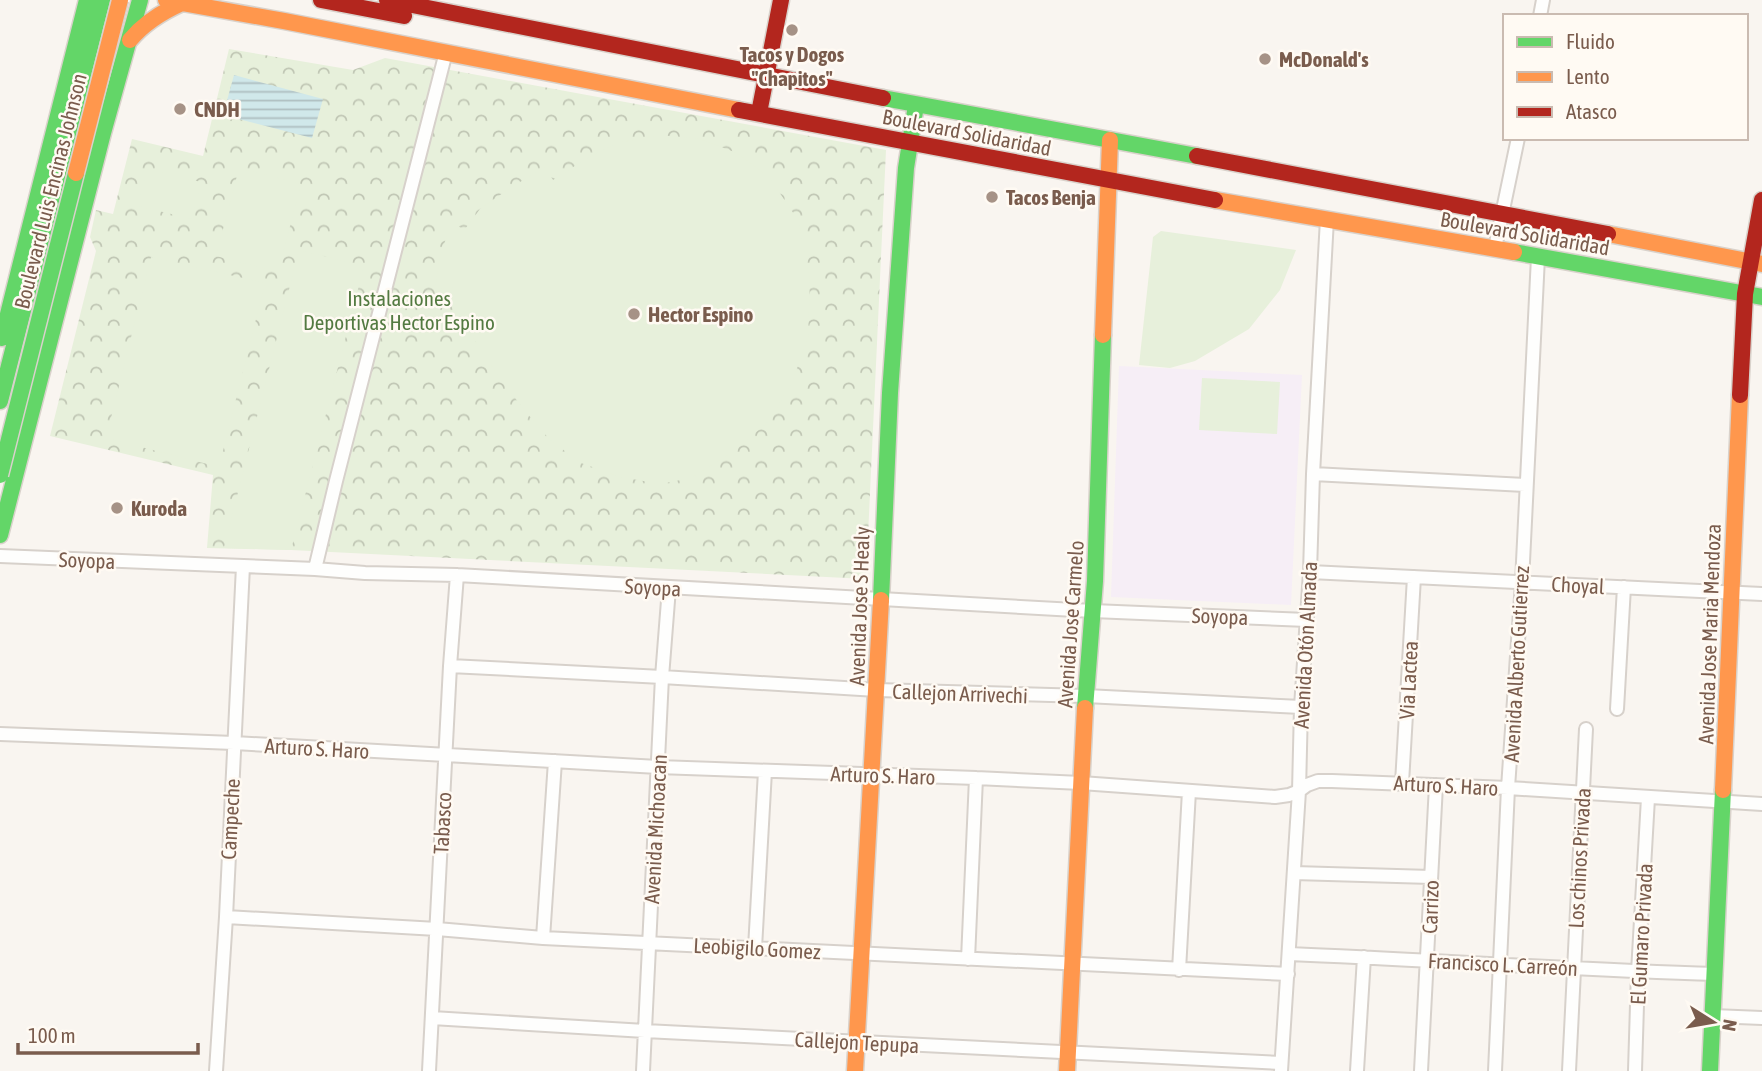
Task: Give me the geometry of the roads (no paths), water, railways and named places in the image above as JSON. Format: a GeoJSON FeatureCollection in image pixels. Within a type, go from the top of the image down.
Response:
{"type":"FeatureCollection","features":[{"type":"Feature","properties":{"kind":"main road"},"geometry":{"type":"LineString","coordinates":[[71,0],[79,33]]}},
{"type":"Feature","properties":{"kind":"main road"},"geometry":{"type":"LineString","coordinates":[[0,348],[87,0]]}},
{"type":"Feature","properties":{"kind":"main road","name":"Boulevard Luis Encinas Johnson"},"geometry":{"type":"LineString","coordinates":[[0,401],[102,0]]}},
{"type":"Feature","properties":{"kind":"main road","name":"Boulevard Luis Encinas Johnson"},"geometry":{"type":"LineString","coordinates":[[0,475],[120,0]]}},
{"type":"Feature","properties":{"kind":"main road"},"geometry":{"type":"LineString","coordinates":[[74,110],[89,82],[108,35],[130,0]]}},
{"type":"Feature","properties":{"kind":"main road"},"geometry":{"type":"LineString","coordinates":[[0,535],[111,102],[140,0]]}},
{"type":"Feature","properties":{"kind":"main road"},"geometry":{"type":"LineString","coordinates":[[321,0],[668,68],[689,71],[718,65]]}},
{"type":"Feature","properties":{"kind":"main road","name":"Boulevard Solidaridad"},"geometry":{"type":"LineString","coordinates":[[387,0],[916,105],[1503,213],[1756,263]]}},
{"type":"Feature","properties":{"kind":"main road"},"geometry":{"type":"LineString","coordinates":[[759,113],[781,0]]}},
{"type":"Feature","properties":{"kind":"main road"},"geometry":{"type":"LineString","coordinates":[[127,43],[174,1]]}},
{"type":"Feature","properties":{"kind":"main road","name":"Boulevard Solidaridad"},"geometry":{"type":"LineString","coordinates":[[174,1],[1108,180],[1762,297]]}},
{"type":"Feature","properties":{"kind":"main road","name":"Avenida Jose S Healy"},"geometry":{"type":"LineString","coordinates":[[855,1071],[877,690],[890,393],[905,168],[916,105]]}},
{"type":"Feature","properties":{"kind":"main road","name":"Avenida Jose Carmelo"},"geometry":{"type":"LineString","coordinates":[[1067,1071],[1081,783],[1093,611],[1110,140]]}},
{"type":"Feature","properties":{"kind":"main road","name":"Avenida Jose Maria Mendoza"},"geometry":{"type":"LineString","coordinates":[[1710,1071],[1745,294],[1756,263],[1762,200]]}},
{"type":"Feature","properties":{"kind":"street"},"geometry":{"type":"LineString","coordinates":[[315,569],[446,52]]}},
{"type":"Feature","properties":{"kind":"street"},"geometry":{"type":"LineString","coordinates":[[1495,248],[1518,140]]}},
{"type":"Feature","properties":{"kind":"street","name":"Avenida Otón Almada"},"geometry":{"type":"LineString","coordinates":[[1281,1067],[1299,791],[1312,474],[1327,219]]}},
{"type":"Feature","properties":{"kind":"street","name":"Avenida Alberto Gutierrez"},"geometry":{"type":"LineString","coordinates":[[1495,1071],[1538,257]]}},
{"type":"Feature","properties":{"kind":"street"},"geometry":{"type":"LineString","coordinates":[[1312,474],[1525,485]]}},
{"type":"Feature","properties":{"kind":"street","name":"Soyopa"},"geometry":{"type":"LineString","coordinates":[[0,556],[457,575],[1093,611],[1307,620]]}},
{"type":"Feature","properties":{"kind":"street","name":"Campeche"},"geometry":{"type":"LineString","coordinates":[[216,1071],[243,566]]}},
{"type":"Feature","properties":{"kind":"street","name":"Choyal"},"geometry":{"type":"LineString","coordinates":[[1310,572],[1762,594]]}},
{"type":"Feature","properties":{"kind":"street","name":"Tabasco"},"geometry":{"type":"LineString","coordinates":[[429,1071],[457,575]]}},
{"type":"Feature","properties":{"kind":"street","name":"Via Lactea"},"geometry":{"type":"LineString","coordinates":[[1402,783],[1414,577]]}},
{"type":"Feature","properties":{"kind":"street"},"geometry":{"type":"LineString","coordinates":[[1617,709],[1624,587]]}},
{"type":"Feature","properties":{"kind":"street","name":"Avenida Michoacan"},"geometry":{"type":"LineString","coordinates":[[643,1071],[662,677],[669,588]]}},
{"type":"Feature","properties":{"kind":"street","name":"Callejon Arrivechi"},"geometry":{"type":"LineString","coordinates":[[450,666],[877,690],[1086,696],[1301,707]]}},
{"type":"Feature","properties":{"kind":"street","name":"Los chinos Privada"},"geometry":{"type":"LineString","coordinates":[[1569,1071],[1587,729]]}},
{"type":"Feature","properties":{"kind":"street","name":"Arturo S. Haro"},"geometry":{"type":"LineString","coordinates":[[0,734],[234,743],[658,767],[1081,783],[1275,797],[1289,795],[1318,781],[1508,788],[1762,804]]}},
{"type":"Feature","properties":{"kind":"street"},"geometry":{"type":"LineString","coordinates":[[543,937],[555,761]]}},
{"type":"Feature","properties":{"kind":"street"},"geometry":{"type":"LineString","coordinates":[[755,948],[765,771]]}},
{"type":"Feature","properties":{"kind":"street"},"geometry":{"type":"LineString","coordinates":[[968,959],[975,778]]}},
{"type":"Feature","properties":{"kind":"street","name":"Carrizo"},"geometry":{"type":"LineString","coordinates":[[1421,1071],[1436,785]]}},
{"type":"Feature","properties":{"kind":"street"},"geometry":{"type":"LineString","coordinates":[[1179,970],[1189,791]]}},
{"type":"Feature","properties":{"kind":"street","name":"El Gumaro Privada"},"geometry":{"type":"LineString","coordinates":[[1635,1071],[1648,798]]}},
{"type":"Feature","properties":{"kind":"street"},"geometry":{"type":"LineString","coordinates":[[1294,873],[1431,877]]}},
{"type":"Feature","properties":{"kind":"street","name":"Leobigilo Gomez"},"geometry":{"type":"LineString","coordinates":[[226,916],[649,943],[1288,974]]}},
{"type":"Feature","properties":{"kind":"street","name":"Francisco L. Carreón"},"geometry":{"type":"LineString","coordinates":[[1290,954],[1716,974]]}},
{"type":"Feature","properties":{"kind":"street"},"geometry":{"type":"LineString","coordinates":[[1357,1071],[1364,957]]}},
{"type":"Feature","properties":{"kind":"street"},"geometry":{"type":"LineString","coordinates":[[1713,1016],[1762,1018]]}},
{"type":"Feature","properties":{"kind":"street","name":"Callejon Tepupa"},"geometry":{"type":"LineString","coordinates":[[432,1018],[1281,1067]]}},
{"type":"Feature","properties":{"kind":"water"},"geometry":{"type":"Polygon","coordinates":[[[234,75],[323,99],[312,138],[223,115],[234,75]]]}},
{"type":"Feature","properties":{"kind":"place","name":"Tacos y Dogos \"Chapitos\""},"geometry":{"type":"Point","coordinates":[792,30]}},
{"type":"Feature","properties":{"kind":"place","name":"McDonald's"},"geometry":{"type":"Point","coordinates":[1265,59]}},
{"type":"Feature","properties":{"kind":"place","name":"CNDH"},"geometry":{"type":"Point","coordinates":[180,109]}},
{"type":"Feature","properties":{"kind":"place","name":"Tacos Benja"},"geometry":{"type":"Point","coordinates":[992,197]}},
{"type":"Feature","properties":{"kind":"place","name":"Hector Espino"},"geometry":{"type":"Point","coordinates":[634,314]}},
{"type":"Feature","properties":{"kind":"place","name":"Kuroda"},"geometry":{"type":"Point","coordinates":[117,508]}},
{"type":"Feature","properties":{"kind":"park label","name":"Instalaciones Deportivas Hector Espino"},"geometry":{"type":"Point","coordinates":[399,310]}}]}
